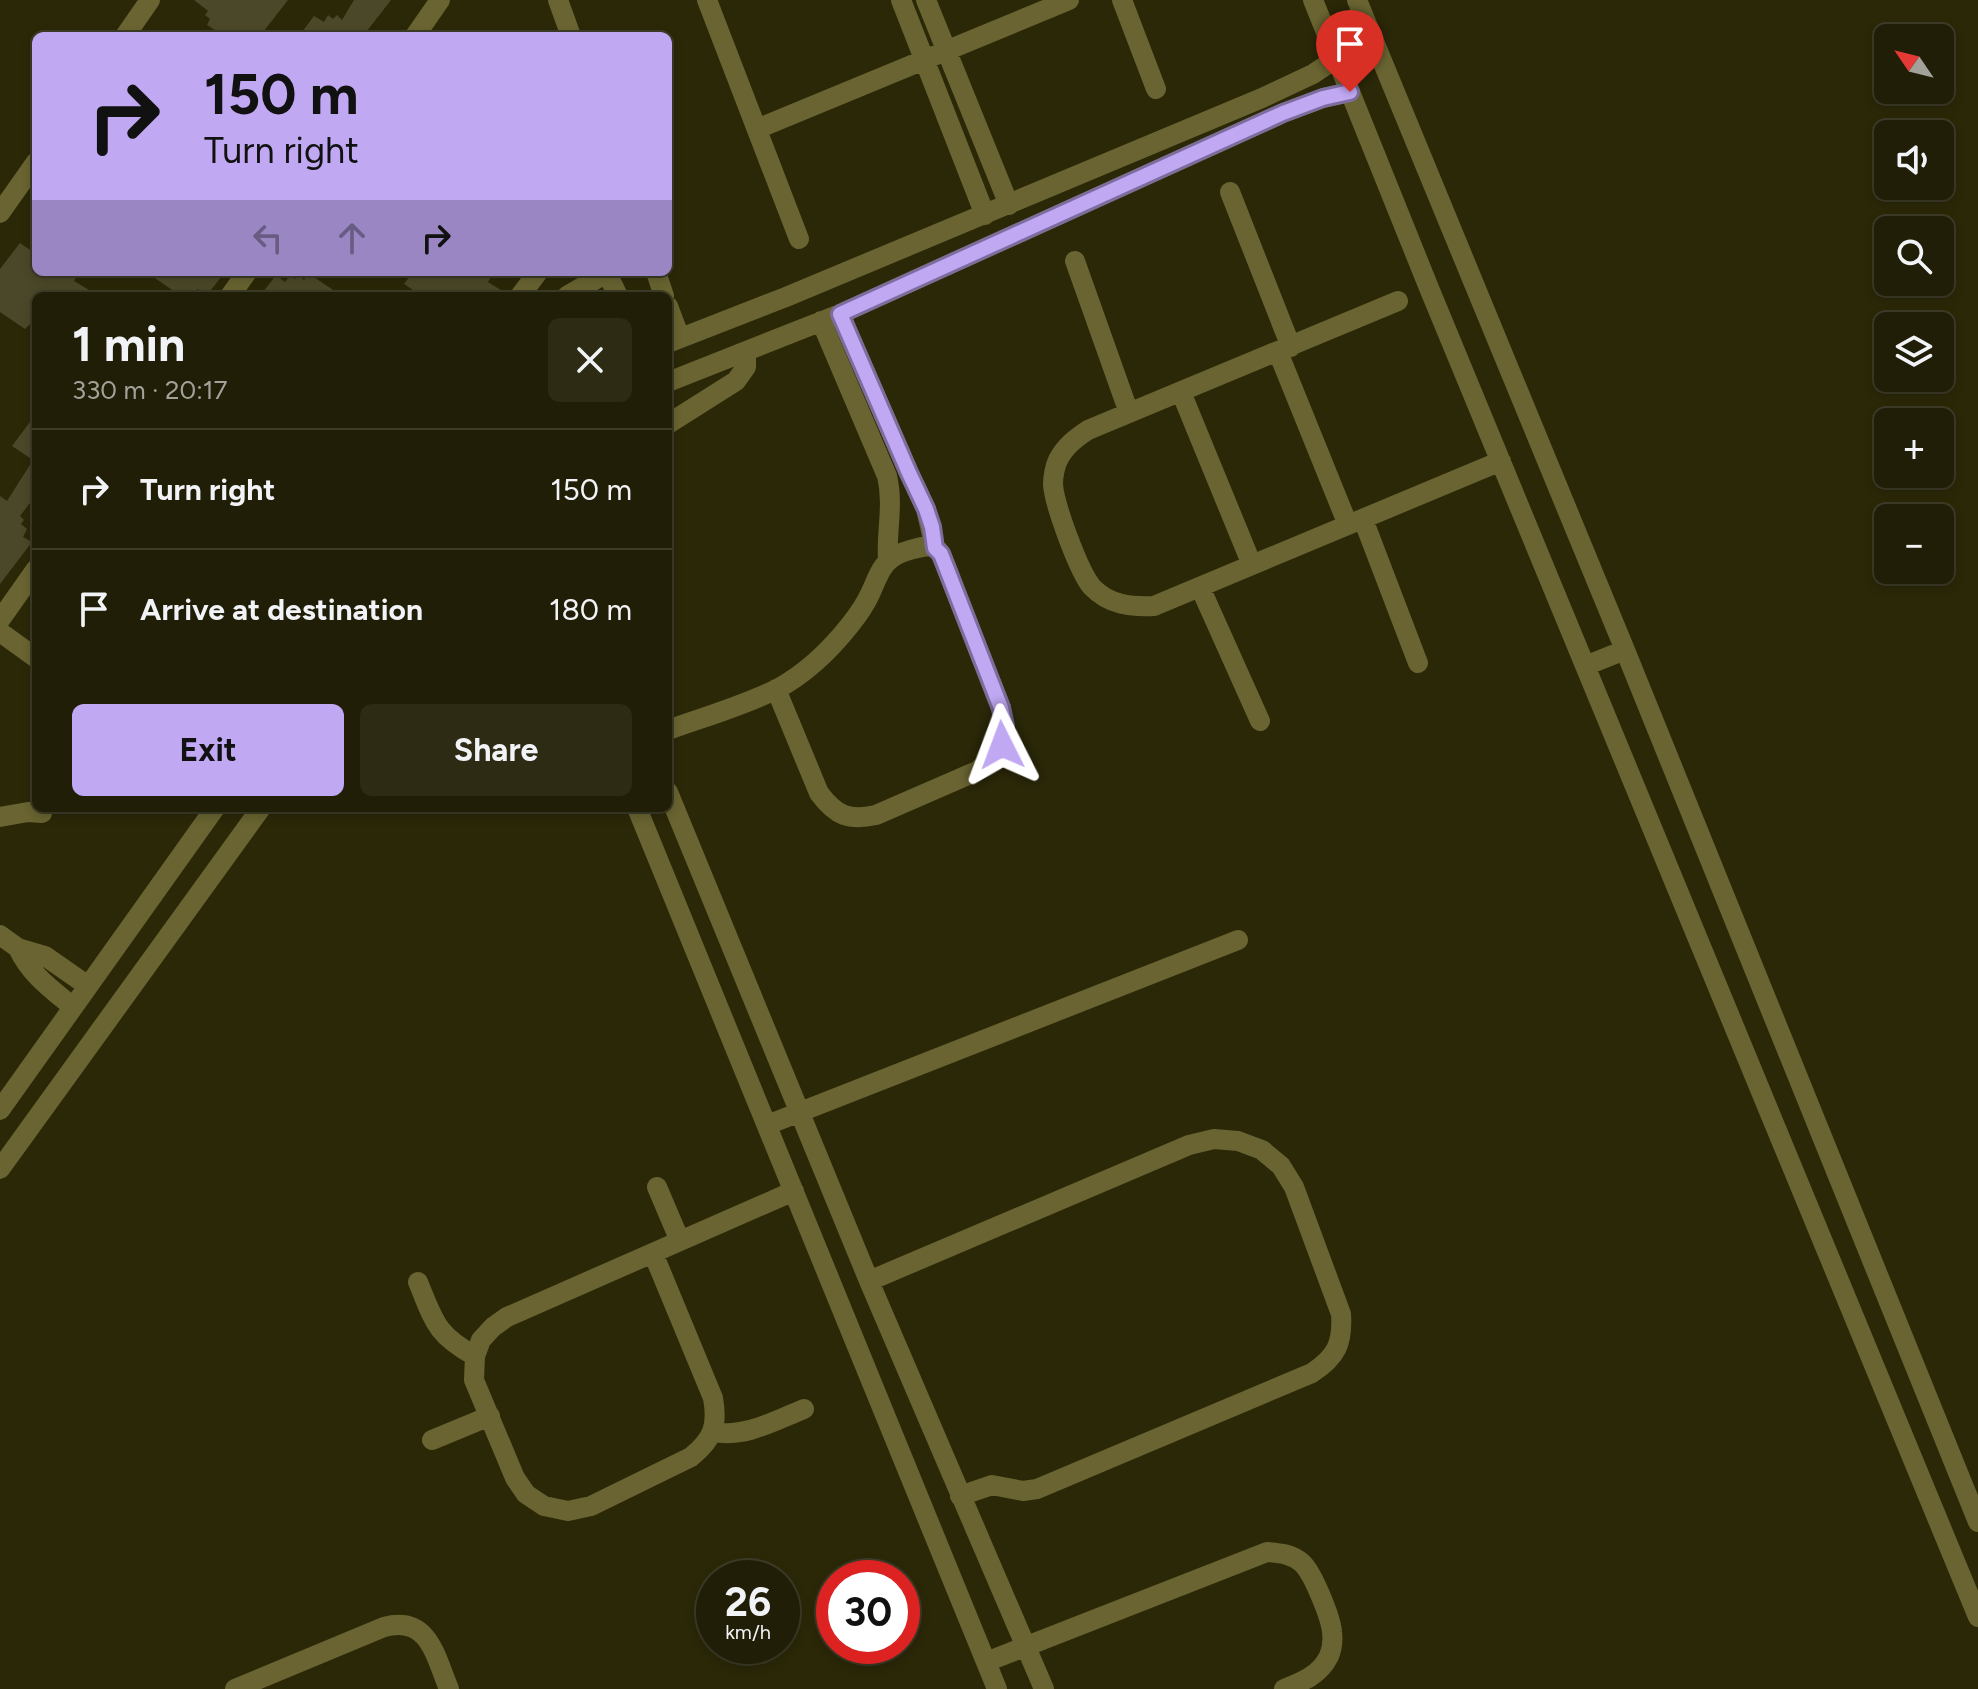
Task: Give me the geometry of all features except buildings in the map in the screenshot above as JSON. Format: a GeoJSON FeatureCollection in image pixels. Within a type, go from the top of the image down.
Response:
{"type":"FeatureCollection","features":[{"type":"Feature","properties":{"kind":"street"},"geometry":{"type":"LineString","coordinates":[[128,32],[150,0]]}},
{"type":"Feature","properties":{"kind":"street"},"geometry":{"type":"LineString","coordinates":[[418,32],[440,0]]}},
{"type":"Feature","properties":{"kind":"street"},"geometry":{"type":"LineString","coordinates":[[558,0],[570,32]]}},
{"type":"Feature","properties":{"kind":"street"},"geometry":{"type":"LineString","coordinates":[[707,0],[799,239]]}},
{"type":"Feature","properties":{"kind":"street"},"geometry":{"type":"LineString","coordinates":[[901,0],[985,215]]}},
{"type":"Feature","properties":{"kind":"street"},"geometry":{"type":"LineString","coordinates":[[926,0],[1009,205]]}},
{"type":"Feature","properties":{"kind":"street"},"geometry":{"type":"LineString","coordinates":[[757,129],[1069,0]]}},
{"type":"Feature","properties":{"kind":"street"},"geometry":{"type":"LineString","coordinates":[[1122,0],[1156,89]]}},
{"type":"Feature","properties":{"kind":"street"},"geometry":{"type":"LineString","coordinates":[[1313,0],[1978,1617]]}},
{"type":"Feature","properties":{"kind":"street"},"geometry":{"type":"LineString","coordinates":[[1357,0],[1625,650],[1978,1522]]}},
{"type":"Feature","properties":{"kind":"street"},"geometry":{"type":"LineString","coordinates":[[674,340],[786,297],[1288,87],[1337,58]]}},
{"type":"Feature","properties":{"kind":"street"},"geometry":{"type":"LineString","coordinates":[[672,380],[830,318],[1283,113],[1350,92]]}},
{"type":"Feature","properties":{"kind":"street"},"geometry":{"type":"LineString","coordinates":[[0,213],[32,168]]}},
{"type":"Feature","properties":{"kind":"street"},"geometry":{"type":"LineString","coordinates":[[1230,192],[1284,350],[1418,663]]}},
{"type":"Feature","properties":{"kind":"street"},"geometry":{"type":"LineString","coordinates":[[1075,261],[1129,413]]}},
{"type":"Feature","properties":{"kind":"street"},"geometry":{"type":"LineString","coordinates":[[574,292],[600,276]]}},
{"type":"Feature","properties":{"kind":"street"},"geometry":{"type":"LineString","coordinates":[[1398,301],[1088,430],[1070,443],[1057,461],[1053,483],[1080,569],[1092,587],[1110,600],[1132,607],[1154,606],[1501,461]]}},
{"type":"Feature","properties":{"kind":"street"},"geometry":{"type":"LineString","coordinates":[[830,318],[926,509],[935,548]]}},
{"type":"Feature","properties":{"kind":"street"},"geometry":{"type":"LineString","coordinates":[[672,721],[776,689],[808,668],[857,617],[888,560],[891,501],[887,476],[830,318]]}},
{"type":"Feature","properties":{"kind":"street"},"geometry":{"type":"LineString","coordinates":[[672,421],[736,381],[746,367],[746,351]]}},
{"type":"Feature","properties":{"kind":"street"},"geometry":{"type":"LineString","coordinates":[[1181,392],[1252,565]]}},
{"type":"Feature","properties":{"kind":"street"},"geometry":{"type":"LineString","coordinates":[[776,689],[819,793],[829,807],[844,816],[860,819],[876,815],[977,771],[992,760],[1002,745],[1005,726],[1001,708],[941,554],[927,546],[888,560]]}},
{"type":"Feature","properties":{"kind":"street"},"geometry":{"type":"LineString","coordinates":[[0,620],[32,575]]}},
{"type":"Feature","properties":{"kind":"street"},"geometry":{"type":"LineString","coordinates":[[1200,587],[1260,721]]}},
{"type":"Feature","properties":{"kind":"street"},"geometry":{"type":"LineString","coordinates":[[0,632],[32,655]]}},
{"type":"Feature","properties":{"kind":"street"},"geometry":{"type":"LineString","coordinates":[[1585,666],[1625,650]]}},
{"type":"Feature","properties":{"kind":"street"},"geometry":{"type":"LineString","coordinates":[[672,802],[869,1281],[1044,1689]]}},
{"type":"Feature","properties":{"kind":"street"},"geometry":{"type":"LineString","coordinates":[[0,1110],[212,812]]}},
{"type":"Feature","properties":{"kind":"street"},"geometry":{"type":"LineString","coordinates":[[0,1169],[258,812]]}},
{"type":"Feature","properties":{"kind":"street"},"geometry":{"type":"LineString","coordinates":[[639,812],[997,1689]]}},
{"type":"Feature","properties":{"kind":"street"},"geometry":{"type":"LineString","coordinates":[[0,817],[42,813]]}},
{"type":"Feature","properties":{"kind":"street"},"geometry":{"type":"LineString","coordinates":[[0,935],[18,948],[45,956],[88,986]]}},
{"type":"Feature","properties":{"kind":"street"},"geometry":{"type":"LineString","coordinates":[[767,1125],[1238,940]]}},
{"type":"Feature","properties":{"kind":"street"},"geometry":{"type":"LineString","coordinates":[[18,948],[35,976],[73,1007]]}},
{"type":"Feature","properties":{"kind":"street"},"geometry":{"type":"LineString","coordinates":[[869,1281],[1189,1145],[1214,1139],[1238,1141],[1262,1150],[1281,1166],[1294,1187],[1341,1314],[1342,1332],[1337,1349],[1326,1363],[1312,1373],[1037,1489],[1023,1491],[992,1485],[960,1496]]}},
{"type":"Feature","properties":{"kind":"street"},"geometry":{"type":"LineString","coordinates":[[657,1187],[680,1241]]}},
{"type":"Feature","properties":{"kind":"street"},"geometry":{"type":"LineString","coordinates":[[653,1253],[713,1398],[716,1415],[713,1432],[704,1446],[691,1457],[591,1506],[568,1511],[544,1506],[526,1494],[515,1478],[474,1380],[475,1356],[481,1340],[507,1317],[794,1191]]}},
{"type":"Feature","properties":{"kind":"street"},"geometry":{"type":"LineString","coordinates":[[418,1282],[438,1328],[453,1344],[475,1356]]}},
{"type":"Feature","properties":{"kind":"street"},"geometry":{"type":"LineString","coordinates":[[713,1432],[747,1432],[804,1409]]}},
{"type":"Feature","properties":{"kind":"street"},"geometry":{"type":"LineString","coordinates":[[432,1440],[490,1416]]}},
{"type":"Feature","properties":{"kind":"street"},"geometry":{"type":"LineString","coordinates":[[986,1662],[1250,1558],[1267,1552],[1286,1553],[1302,1563],[1313,1578],[1332,1629],[1332,1644],[1320,1670],[1284,1689]]}},
{"type":"Feature","properties":{"kind":"street"},"geometry":{"type":"LineString","coordinates":[[235,1689],[399,1623],[413,1626],[425,1635],[449,1689]]}},
{"type":"Feature","properties":{"kind":"route"},"geometry":{"type":"LineString","coordinates":[[1002,745],[1005,726],[1001,708],[941,554],[935,548],[926,509],[840,314],[1301,105],[1350,92]]}}]}
